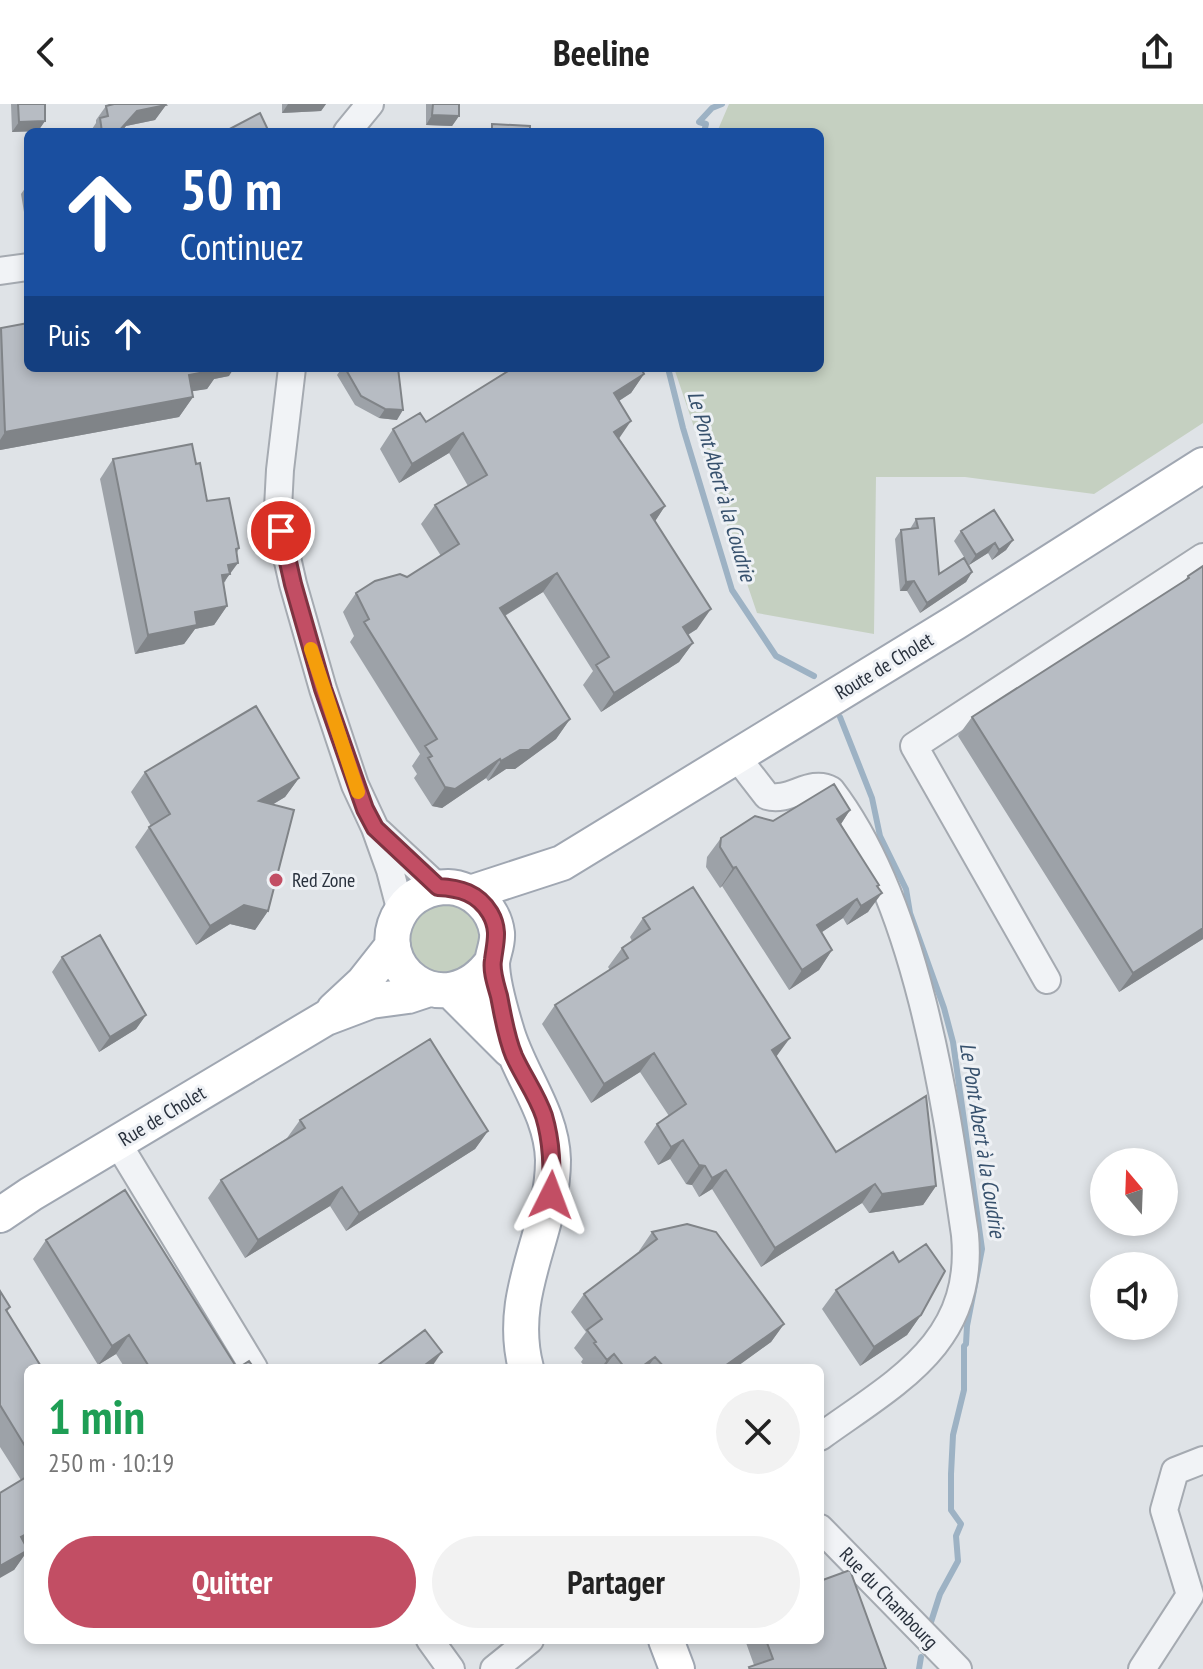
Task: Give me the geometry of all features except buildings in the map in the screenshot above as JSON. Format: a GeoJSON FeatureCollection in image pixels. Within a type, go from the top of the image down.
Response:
{"type":"FeatureCollection","features":[{"type":"Feature","properties":{"kind":"main road","name":"Route de Cholet"},"geometry":{"type":"LineString","coordinates":[[495,947],[524,900],[562,863],[956,622],[1203,465]]}},
{"type":"Feature","properties":{"kind":"main road","name":"Route de Cholet"},"geometry":{"type":"LineString","coordinates":[[454,890],[562,863]]}},
{"type":"Feature","properties":{"kind":"main road"},"geometry":{"type":"LineString","coordinates":[[514,1055],[440,990],[416,982],[397,959],[393,945],[394,928],[401,912],[424,891],[454,890],[483,903],[493,917],[505,1027],[514,1055],[544,1116],[553,1156],[551,1195],[520,1310],[525,1364]]}},
{"type":"Feature","properties":{"kind":"main road","name":"Rue de Cholet"},"geometry":{"type":"LineString","coordinates":[[326,1018],[363,983],[393,945]]}},
{"type":"Feature","properties":{"kind":"main road"},"geometry":{"type":"LineString","coordinates":[[440,990],[468,986],[482,976],[495,947]]}},
{"type":"Feature","properties":{"kind":"main road","name":"Rue de Cholet"},"geometry":{"type":"LineString","coordinates":[[0,1215],[326,1018],[371,1001],[440,990]]}},
{"type":"Feature","properties":{"kind":"main road"},"geometry":{"type":"LineString","coordinates":[[668,1644],[677,1669]]}},
{"type":"Feature","properties":{"kind":"street"},"geometry":{"type":"LineString","coordinates":[[350,128],[370,104]]}},
{"type":"Feature","properties":{"kind":"street"},"geometry":{"type":"LineString","coordinates":[[0,271],[24,268]]}},
{"type":"Feature","properties":{"kind":"street"},"geometry":{"type":"LineString","coordinates":[[292,372],[280,470],[278,508],[281,531],[323,689],[355,785],[375,828],[401,912]]}},
{"type":"Feature","properties":{"kind":"street"},"geometry":{"type":"LineString","coordinates":[[1047,980],[914,746],[1203,557]]}},
{"type":"Feature","properties":{"kind":"street"},"geometry":{"type":"LineString","coordinates":[[736,756],[767,796],[782,797],[817,786],[831,790],[861,836],[891,900],[924,1009],[965,1235],[965,1285],[944,1332],[929,1352],[890,1386],[824,1434]]}},
{"type":"Feature","properties":{"kind":"street"},"geometry":{"type":"LineString","coordinates":[[375,828],[454,890]]}},
{"type":"Feature","properties":{"kind":"street"},"geometry":{"type":"LineString","coordinates":[[117,1142],[252,1364]]}},
{"type":"Feature","properties":{"kind":"street"},"geometry":{"type":"LineString","coordinates":[[1142,1669],[1196,1598],[1164,1510],[1175,1471],[1203,1460]]}},
{"type":"Feature","properties":{"kind":"street","name":"Rue du Chambourg"},"geometry":{"type":"LineString","coordinates":[[824,1532],[958,1669]]}},
{"type":"Feature","properties":{"kind":"street"},"geometry":{"type":"LineString","coordinates":[[433,1644],[451,1669]]}},
{"type":"Feature","properties":{"kind":"street"},"geometry":{"type":"LineString","coordinates":[[494,1669],[525,1644]]}},
{"type":"Feature","properties":{"kind":"green space"},"geometry":{"type":"Polygon","coordinates":[[[729,104],[1203,104],[1203,423],[1094,494],[965,477],[876,477],[874,634],[757,613],[675,372],[824,372],[824,128],[719,128],[729,104]]]}},
{"type":"Feature","properties":{"kind":"green space"},"geometry":{"type":"Polygon","coordinates":[[[427,900],[469,904],[487,942],[462,977],[423,976],[403,930],[427,900]]]}},
{"type":"Feature","properties":{"kind":"waterway","name":"Le Pont Abert à la Coudrie"},"geometry":{"type":"LineString","coordinates":[[705,128],[706,124],[699,122],[712,108],[722,104]]}},
{"type":"Feature","properties":{"kind":"waterway","name":"Le Pont Abert à la Coudrie"},"geometry":{"type":"LineString","coordinates":[[669,372],[732,590],[776,656],[814,676]]}},
{"type":"Feature","properties":{"kind":"waterway","name":"Le Pont Abert à la Coudrie"},"geometry":{"type":"LineString","coordinates":[[840,717],[872,798],[880,836],[906,889],[910,913],[944,1008],[953,1042],[982,1249],[964,1346],[964,1390],[953,1435],[951,1510],[961,1524],[956,1536],[958,1561],[940,1594],[931,1622]]}},
{"type":"Feature","properties":{"kind":"waterway","name":"Le Pont Abert à la Coudrie"},"geometry":{"type":"LineString","coordinates":[[919,1669],[921,1657]]}},
{"type":"Feature","properties":{"kind":"slow traffic"},"geometry":{"type":"LineString","coordinates":[[311,649],[358,792]]}},
{"type":"Feature","properties":{"kind":"place","name":"Red Zone"},"geometry":{"type":"Point","coordinates":[276,880]}},
{"type":"Feature","properties":{"kind":"route"},"geometry":{"type":"LineString","coordinates":[[281,531],[323,689],[355,785],[375,828],[438,887],[470,893],[483,903],[493,917],[497,947],[492,962],[505,1027],[514,1055],[544,1116],[553,1156],[551,1195]]}}]}
